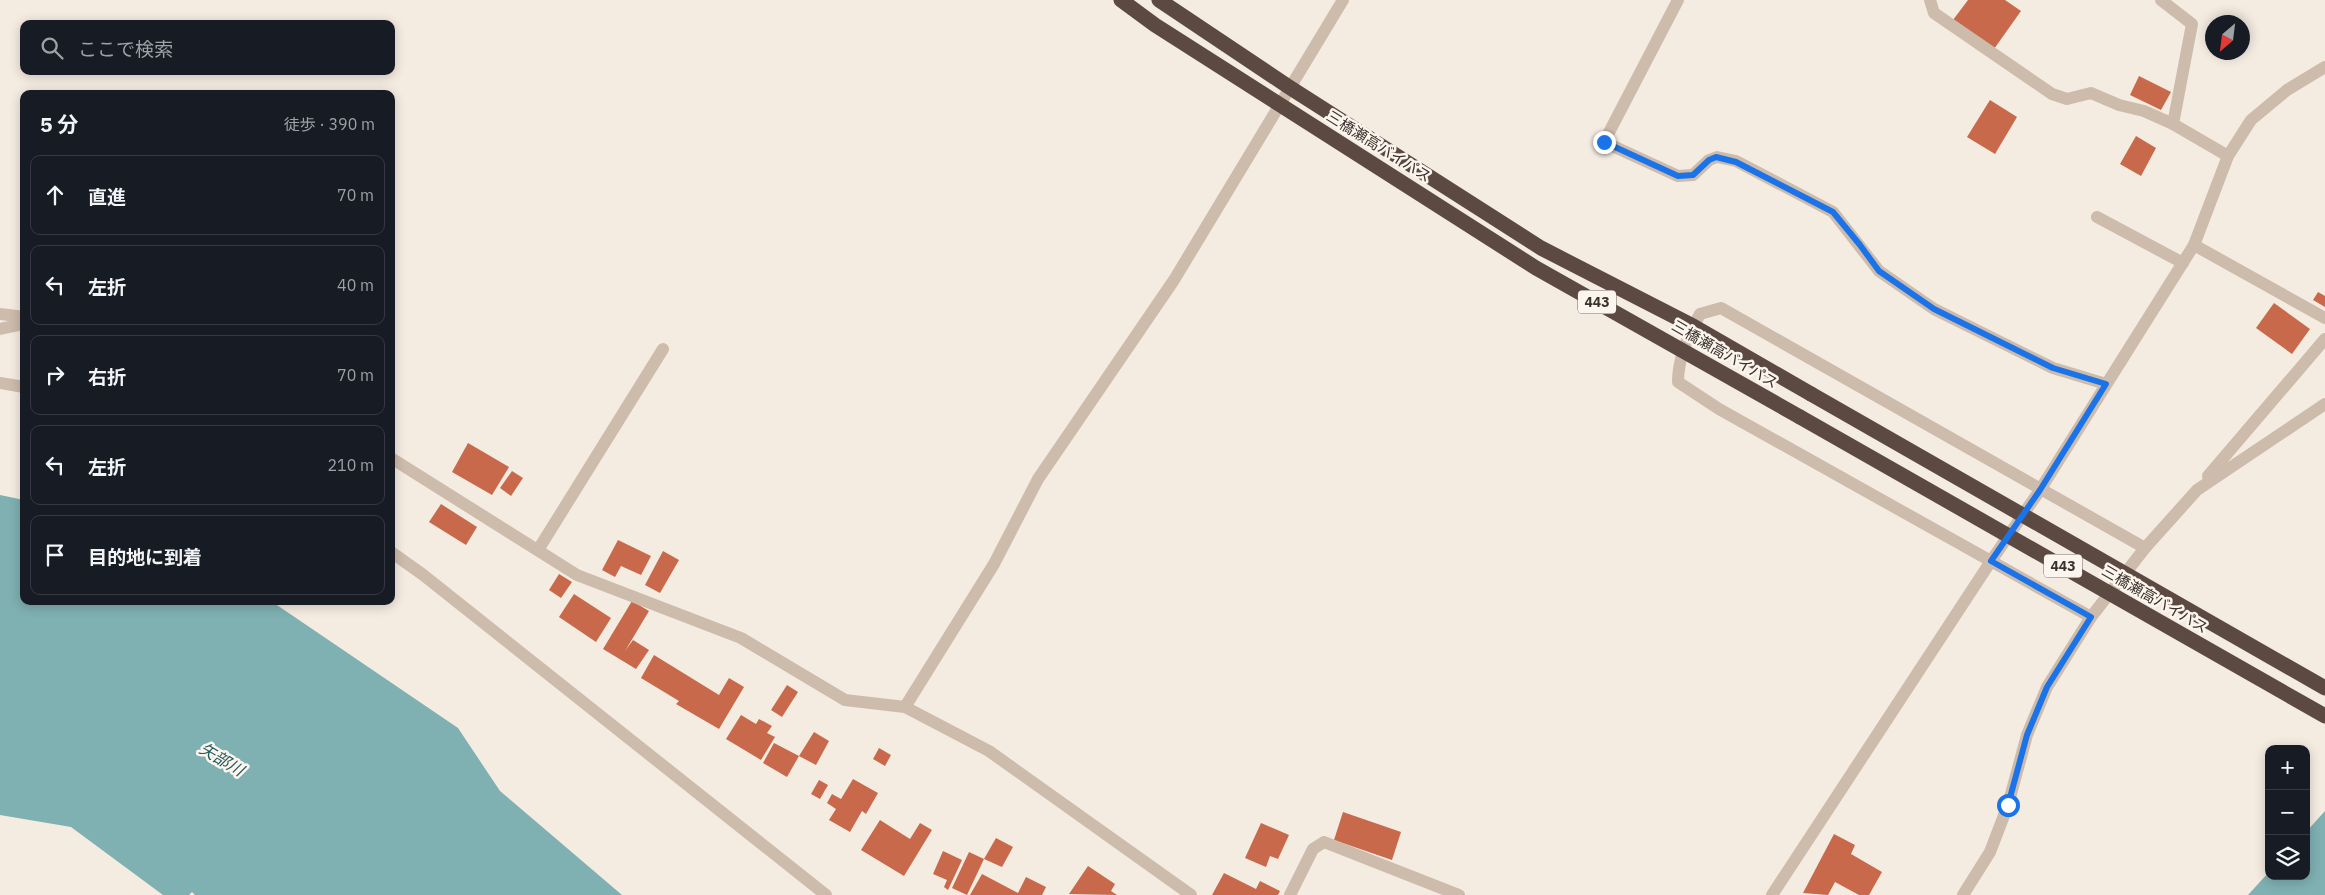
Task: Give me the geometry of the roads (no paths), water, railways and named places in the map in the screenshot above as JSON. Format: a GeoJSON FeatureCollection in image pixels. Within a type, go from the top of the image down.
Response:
{"type":"FeatureCollection","features":[{"type":"Feature","properties":{"kind":"highway","name":"三橋瀬高バイパス"},"geometry":{"type":"LineString","coordinates":[[1121,0],[1156,25],[1536,268],[1684,350],[2325,716]]}},
{"type":"Feature","properties":{"kind":"highway","name":"三橋瀬高バイパス"},"geometry":{"type":"LineString","coordinates":[[1159,0],[1541,248],[1693,326],[2325,688]]}},
{"type":"Feature","properties":{"kind":"street"},"geometry":{"type":"LineString","coordinates":[[905,707],[994,564],[1038,479],[1174,280],[1289,86],[1343,0]]}},
{"type":"Feature","properties":{"kind":"street"},"geometry":{"type":"LineString","coordinates":[[1678,0],[1604,142],[1678,176],[1693,175],[1709,160],[1716,157],[1736,162],[1833,212],[1879,271],[1934,309],[2053,368],[2106,384]]}},
{"type":"Feature","properties":{"kind":"street"},"geometry":{"type":"LineString","coordinates":[[1930,0],[1934,13],[2052,94],[2066,99],[2091,93],[2119,105],[2144,111],[2173,124],[2228,156]]}},
{"type":"Feature","properties":{"kind":"street"},"geometry":{"type":"LineString","coordinates":[[2161,0],[2192,24],[2173,124]]}},
{"type":"Feature","properties":{"kind":"street"},"geometry":{"type":"LineString","coordinates":[[1772,895],[1991,561],[2040,490],[2183,263],[2194,245],[2228,156],[2251,120],[2287,90],[2325,67]]}},
{"type":"Feature","properties":{"kind":"street"},"geometry":{"type":"LineString","coordinates":[[2097,217],[2183,263]]}},
{"type":"Feature","properties":{"kind":"street"},"geometry":{"type":"LineString","coordinates":[[2194,245],[2325,318]]}},
{"type":"Feature","properties":{"kind":"street"},"geometry":{"type":"LineString","coordinates":[[2091,617],[1719,409],[1678,382],[1678,365],[1693,326],[1700,314],[1720,308],[2145,548]]}},
{"type":"Feature","properties":{"kind":"street"},"geometry":{"type":"LineString","coordinates":[[0,314],[20,316]]}},
{"type":"Feature","properties":{"kind":"street"},"geometry":{"type":"LineString","coordinates":[[0,330],[20,325]]}},
{"type":"Feature","properties":{"kind":"street"},"geometry":{"type":"LineString","coordinates":[[1963,895],[1990,852],[2008,805],[2027,735],[2047,687],[2091,617],[2145,548],[2197,490],[2325,339]]}},
{"type":"Feature","properties":{"kind":"street"},"geometry":{"type":"LineString","coordinates":[[538,550],[663,348]]}},
{"type":"Feature","properties":{"kind":"street"},"geometry":{"type":"LineString","coordinates":[[0,383],[20,386]]}},
{"type":"Feature","properties":{"kind":"street"},"geometry":{"type":"LineString","coordinates":[[2197,490],[2325,404]]}},
{"type":"Feature","properties":{"kind":"street"},"geometry":{"type":"LineString","coordinates":[[395,461],[577,575],[741,638],[845,700],[905,707],[989,752],[1191,895]]}},
{"type":"Feature","properties":{"kind":"street"},"geometry":{"type":"LineString","coordinates":[[395,555],[422,574],[826,895]]}},
{"type":"Feature","properties":{"kind":"street"},"geometry":{"type":"LineString","coordinates":[[1290,895],[1313,849],[1324,842],[1459,895]]}},
{"type":"Feature","properties":{"kind":"water","name":"矢部川"},"geometry":{"type":"Polygon","coordinates":[[[0,495],[20,499],[20,605],[277,605],[458,728],[500,791],[622,895],[195,895],[192,892],[189,895],[163,895],[71,827],[0,815],[0,495]]]}},
{"type":"Feature","properties":{"kind":"water"},"geometry":{"type":"Polygon","coordinates":[[[2325,811],[2325,895],[2248,895],[2265,876],[2265,880],[2310,880],[2310,828],[2325,811]]]}}]}
